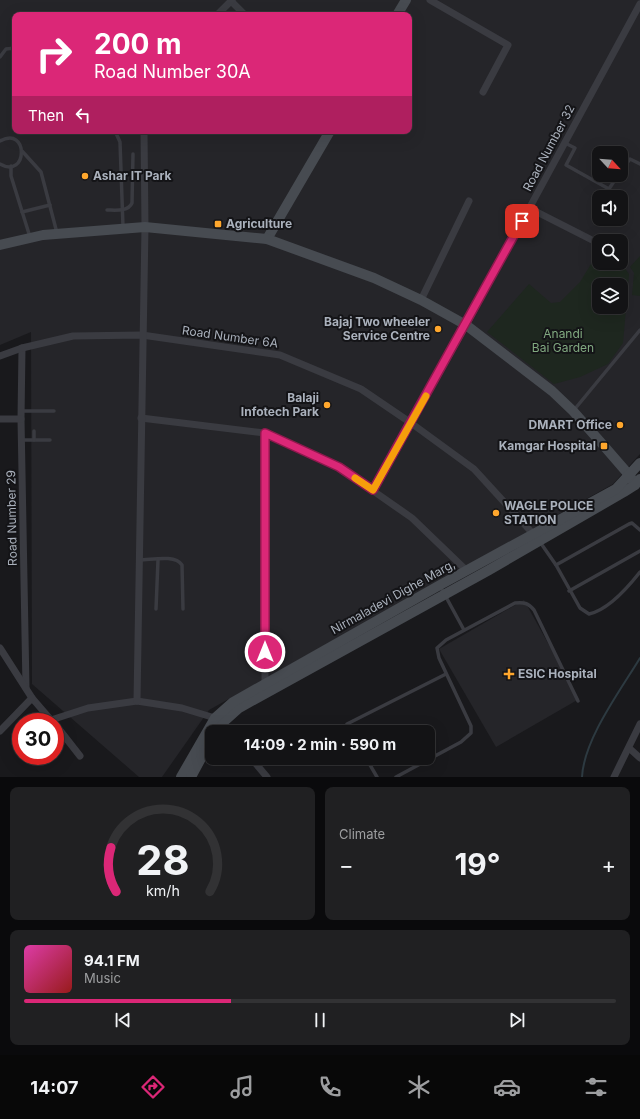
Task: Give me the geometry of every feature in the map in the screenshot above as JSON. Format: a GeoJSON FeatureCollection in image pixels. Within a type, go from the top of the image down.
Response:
{"type":"FeatureCollection","features":[{"type":"Feature","properties":{"kind":"main road"},"geometry":{"type":"LineString","coordinates":[[399,12],[406,0]]}},
{"type":"Feature","properties":{"kind":"main road"},"geometry":{"type":"LineString","coordinates":[[267,239],[328,134]]}},
{"type":"Feature","properties":{"kind":"main road"},"geometry":{"type":"LineString","coordinates":[[0,245],[30,238],[58,234],[145,227],[267,239],[374,278],[421,300],[466,325],[552,391],[573,411],[637,482]]}},
{"type":"Feature","properties":{"kind":"main road","name":"Nirmaladevi Dighe Marg,"},"geometry":{"type":"LineString","coordinates":[[217,725],[239,708],[442,589],[466,570],[537,538],[616,489],[630,476],[640,463]]}},
{"type":"Feature","properties":{"kind":"main road","name":"Nirmaladevi Dighe Marg,"},"geometry":{"type":"LineString","coordinates":[[217,725],[233,702],[537,538],[637,482]]}},
{"type":"Feature","properties":{"kind":"main road","name":"Nirmaladevi Dighe Marg,"},"geometry":{"type":"LineString","coordinates":[[181,777],[205,742]]}},
{"type":"Feature","properties":{"kind":"main road"},"geometry":{"type":"LineString","coordinates":[[190,777],[205,750]]}},
{"type":"Feature","properties":{"kind":"street"},"geometry":{"type":"LineString","coordinates":[[430,0],[508,45],[483,92]]}},
{"type":"Feature","properties":{"kind":"street"},"geometry":{"type":"LineString","coordinates":[[220,12],[231,1],[242,12]]}},
{"type":"Feature","properties":{"kind":"street","name":"Road Number 32"},"geometry":{"type":"LineString","coordinates":[[373,490],[466,325],[640,4]]}},
{"type":"Feature","properties":{"kind":"street"},"geometry":{"type":"LineString","coordinates":[[137,701],[145,227],[144,134]]}},
{"type":"Feature","properties":{"kind":"street"},"geometry":{"type":"LineString","coordinates":[[421,300],[469,201]]}},
{"type":"Feature","properties":{"kind":"street"},"geometry":{"type":"LineString","coordinates":[[529,208],[592,240]]}},
{"type":"Feature","properties":{"kind":"street","name":"Road Number 6A"},"geometry":{"type":"LineString","coordinates":[[0,356],[22,348],[74,336],[142,335],[280,355],[361,389],[411,422],[474,470],[537,538]]}},
{"type":"Feature","properties":{"kind":"street","name":"Road Number 29"},"geometry":{"type":"LineString","coordinates":[[22,348],[21,419],[26,688]]}},
{"type":"Feature","properties":{"kind":"street"},"geometry":{"type":"LineString","coordinates":[[141,418],[265,433],[339,467],[412,518],[466,570]]}},
{"type":"Feature","properties":{"kind":"street"},"geometry":{"type":"LineString","coordinates":[[0,419],[21,419]]}},
{"type":"Feature","properties":{"kind":"street"},"geometry":{"type":"LineString","coordinates":[[265,433],[265,684]]}},
{"type":"Feature","properties":{"kind":"street"},"geometry":{"type":"LineString","coordinates":[[0,648],[32,698],[45,713]]}},
{"type":"Feature","properties":{"kind":"street"},"geometry":{"type":"LineString","coordinates":[[0,731],[32,698]]}},
{"type":"Feature","properties":{"kind":"street"},"geometry":{"type":"LineString","coordinates":[[64,718],[88,708],[137,701],[182,708],[217,725]]}},
{"type":"Feature","properties":{"kind":"street"},"geometry":{"type":"LineString","coordinates":[[614,777],[640,724]]}},
{"type":"Feature","properties":{"kind":"street"},"geometry":{"type":"LineString","coordinates":[[64,736],[80,756]]}},
{"type":"Feature","properties":{"kind":"street"},"geometry":{"type":"LineString","coordinates":[[629,748],[640,758]]}},
{"type":"Feature","properties":{"kind":"street"},"geometry":{"type":"LineString","coordinates":[[257,765],[267,777]]}},
{"type":"Feature","properties":{"kind":"lane"},"geometry":{"type":"LineString","coordinates":[[0,56],[6,49],[12,48]]}},
{"type":"Feature","properties":{"kind":"lane"},"geometry":{"type":"LineString","coordinates":[[116,134],[120,142],[123,229]]}},
{"type":"Feature","properties":{"kind":"lane"},"geometry":{"type":"LineString","coordinates":[[0,141],[10,138],[19,143],[22,151],[41,172],[58,234]]}},
{"type":"Feature","properties":{"kind":"lane"},"geometry":{"type":"LineString","coordinates":[[565,142],[575,148],[566,165],[592,179]]}},
{"type":"Feature","properties":{"kind":"lane"},"geometry":{"type":"LineString","coordinates":[[0,164],[11,166],[18,163],[22,151]]}},
{"type":"Feature","properties":{"kind":"lane"},"geometry":{"type":"LineString","coordinates":[[107,210],[122,210],[130,207],[132,203],[133,154]]}},
{"type":"Feature","properties":{"kind":"lane"},"geometry":{"type":"LineString","coordinates":[[628,162],[630,159],[640,164]]}},
{"type":"Feature","properties":{"kind":"lane"},"geometry":{"type":"LineString","coordinates":[[11,166],[11,176],[30,238]]}},
{"type":"Feature","properties":{"kind":"lane"},"geometry":{"type":"LineString","coordinates":[[598,182],[609,188],[613,182]]}},
{"type":"Feature","properties":{"kind":"lane"},"geometry":{"type":"LineString","coordinates":[[22,212],[50,205]]}},
{"type":"Feature","properties":{"kind":"lane"},"geometry":{"type":"LineString","coordinates":[[573,411],[640,330]]}},
{"type":"Feature","properties":{"kind":"lane"},"geometry":{"type":"LineString","coordinates":[[21,411],[54,411]]}},
{"type":"Feature","properties":{"kind":"lane"},"geometry":{"type":"LineString","coordinates":[[34,431],[34,440]]}},
{"type":"Feature","properties":{"kind":"lane"},"geometry":{"type":"LineString","coordinates":[[22,440],[50,440]]}},
{"type":"Feature","properties":{"kind":"lane"},"geometry":{"type":"LineString","coordinates":[[556,565],[629,524],[636,525],[640,530]]}},
{"type":"Feature","properties":{"kind":"lane"},"geometry":{"type":"LineString","coordinates":[[537,538],[556,565],[580,608],[589,614],[594,613],[624,591],[640,572]]}},
{"type":"Feature","properties":{"kind":"lane"},"geometry":{"type":"LineString","coordinates":[[570,591],[640,551]]}},
{"type":"Feature","properties":{"kind":"lane"},"geometry":{"type":"LineString","coordinates":[[139,560],[174,559],[182,565],[183,609]]}},
{"type":"Feature","properties":{"kind":"lane"},"geometry":{"type":"LineString","coordinates":[[156,609],[158,560]]}},
{"type":"Feature","properties":{"kind":"lane"},"geometry":{"type":"LineString","coordinates":[[442,589],[464,630]]}},
{"type":"Feature","properties":{"kind":"lane"},"geometry":{"type":"LineString","coordinates":[[396,777],[461,742],[470,733],[471,726],[436,653],[437,648],[446,640],[515,603],[523,602],[529,604],[534,610],[578,701]]}},
{"type":"Feature","properties":{"kind":"lane"},"geometry":{"type":"LineString","coordinates":[[348,725],[446,674]]}},
{"type":"Feature","properties":{"kind":"lane"},"geometry":{"type":"LineString","coordinates":[[370,765],[377,777]]}},
{"type":"Feature","properties":{"kind":"shaded area"},"geometry":{"type":"Polygon","coordinates":[[[0,0],[640,0],[640,454],[613,484],[209,710],[162,777],[139,777],[32,684],[31,332],[0,345],[0,0]]]}},
{"type":"Feature","properties":{"kind":"shaded area","name":"ESIC Hospital"},"geometry":{"type":"Polygon","coordinates":[[[524,600],[579,699],[496,747],[439,649],[524,600]]]}},
{"type":"Feature","properties":{"kind":"green space"},"geometry":{"type":"Polygon","coordinates":[[[640,256],[640,296],[632,295],[634,273],[630,267],[640,256]]]}},
{"type":"Feature","properties":{"kind":"green space","name":"Anandi Bai Garden"},"geometry":{"type":"Polygon","coordinates":[[[592,262],[592,270],[626,270],[629,274],[628,286],[628,278],[592,278],[592,314],[626,314],[623,343],[608,364],[580,377],[554,384],[487,332],[529,284],[551,303],[560,302],[580,282],[592,262]]]}},
{"type":"Feature","properties":{"kind":"waterway"},"geometry":{"type":"LineString","coordinates":[[582,777],[584,762],[596,731],[613,700],[640,658]]}},
{"type":"Feature","properties":{"kind":"slow traffic"},"geometry":{"type":"LineString","coordinates":[[355,478],[373,490],[426,396]]}},
{"type":"Feature","properties":{"kind":"place","name":"Ashar IT Park"},"geometry":{"type":"Point","coordinates":[85,176]}},
{"type":"Feature","properties":{"kind":"place","name":"Agriculture"},"geometry":{"type":"Point","coordinates":[218,224]}},
{"type":"Feature","properties":{"kind":"place","name":"Bajaj Two wheeler Service Centre"},"geometry":{"type":"Point","coordinates":[438,329]}},
{"type":"Feature","properties":{"kind":"place","name":"Balaji Infotech Park"},"geometry":{"type":"Point","coordinates":[327,405]}},
{"type":"Feature","properties":{"kind":"place","name":"DMART Office"},"geometry":{"type":"Point","coordinates":[620,425]}},
{"type":"Feature","properties":{"kind":"place","name":"Kamgar Hospital"},"geometry":{"type":"Point","coordinates":[604,446]}},
{"type":"Feature","properties":{"kind":"place","name":"WAGLE POLICE STATION"},"geometry":{"type":"Point","coordinates":[496,513]}},
{"type":"Feature","properties":{"kind":"place","name":"ESIC Hospital"},"geometry":{"type":"Point","coordinates":[509,674]}},
{"type":"Feature","properties":{"kind":"route"},"geometry":{"type":"LineString","coordinates":[[265,652],[265,433],[339,467],[373,490],[466,325],[522,221]]}}]}
